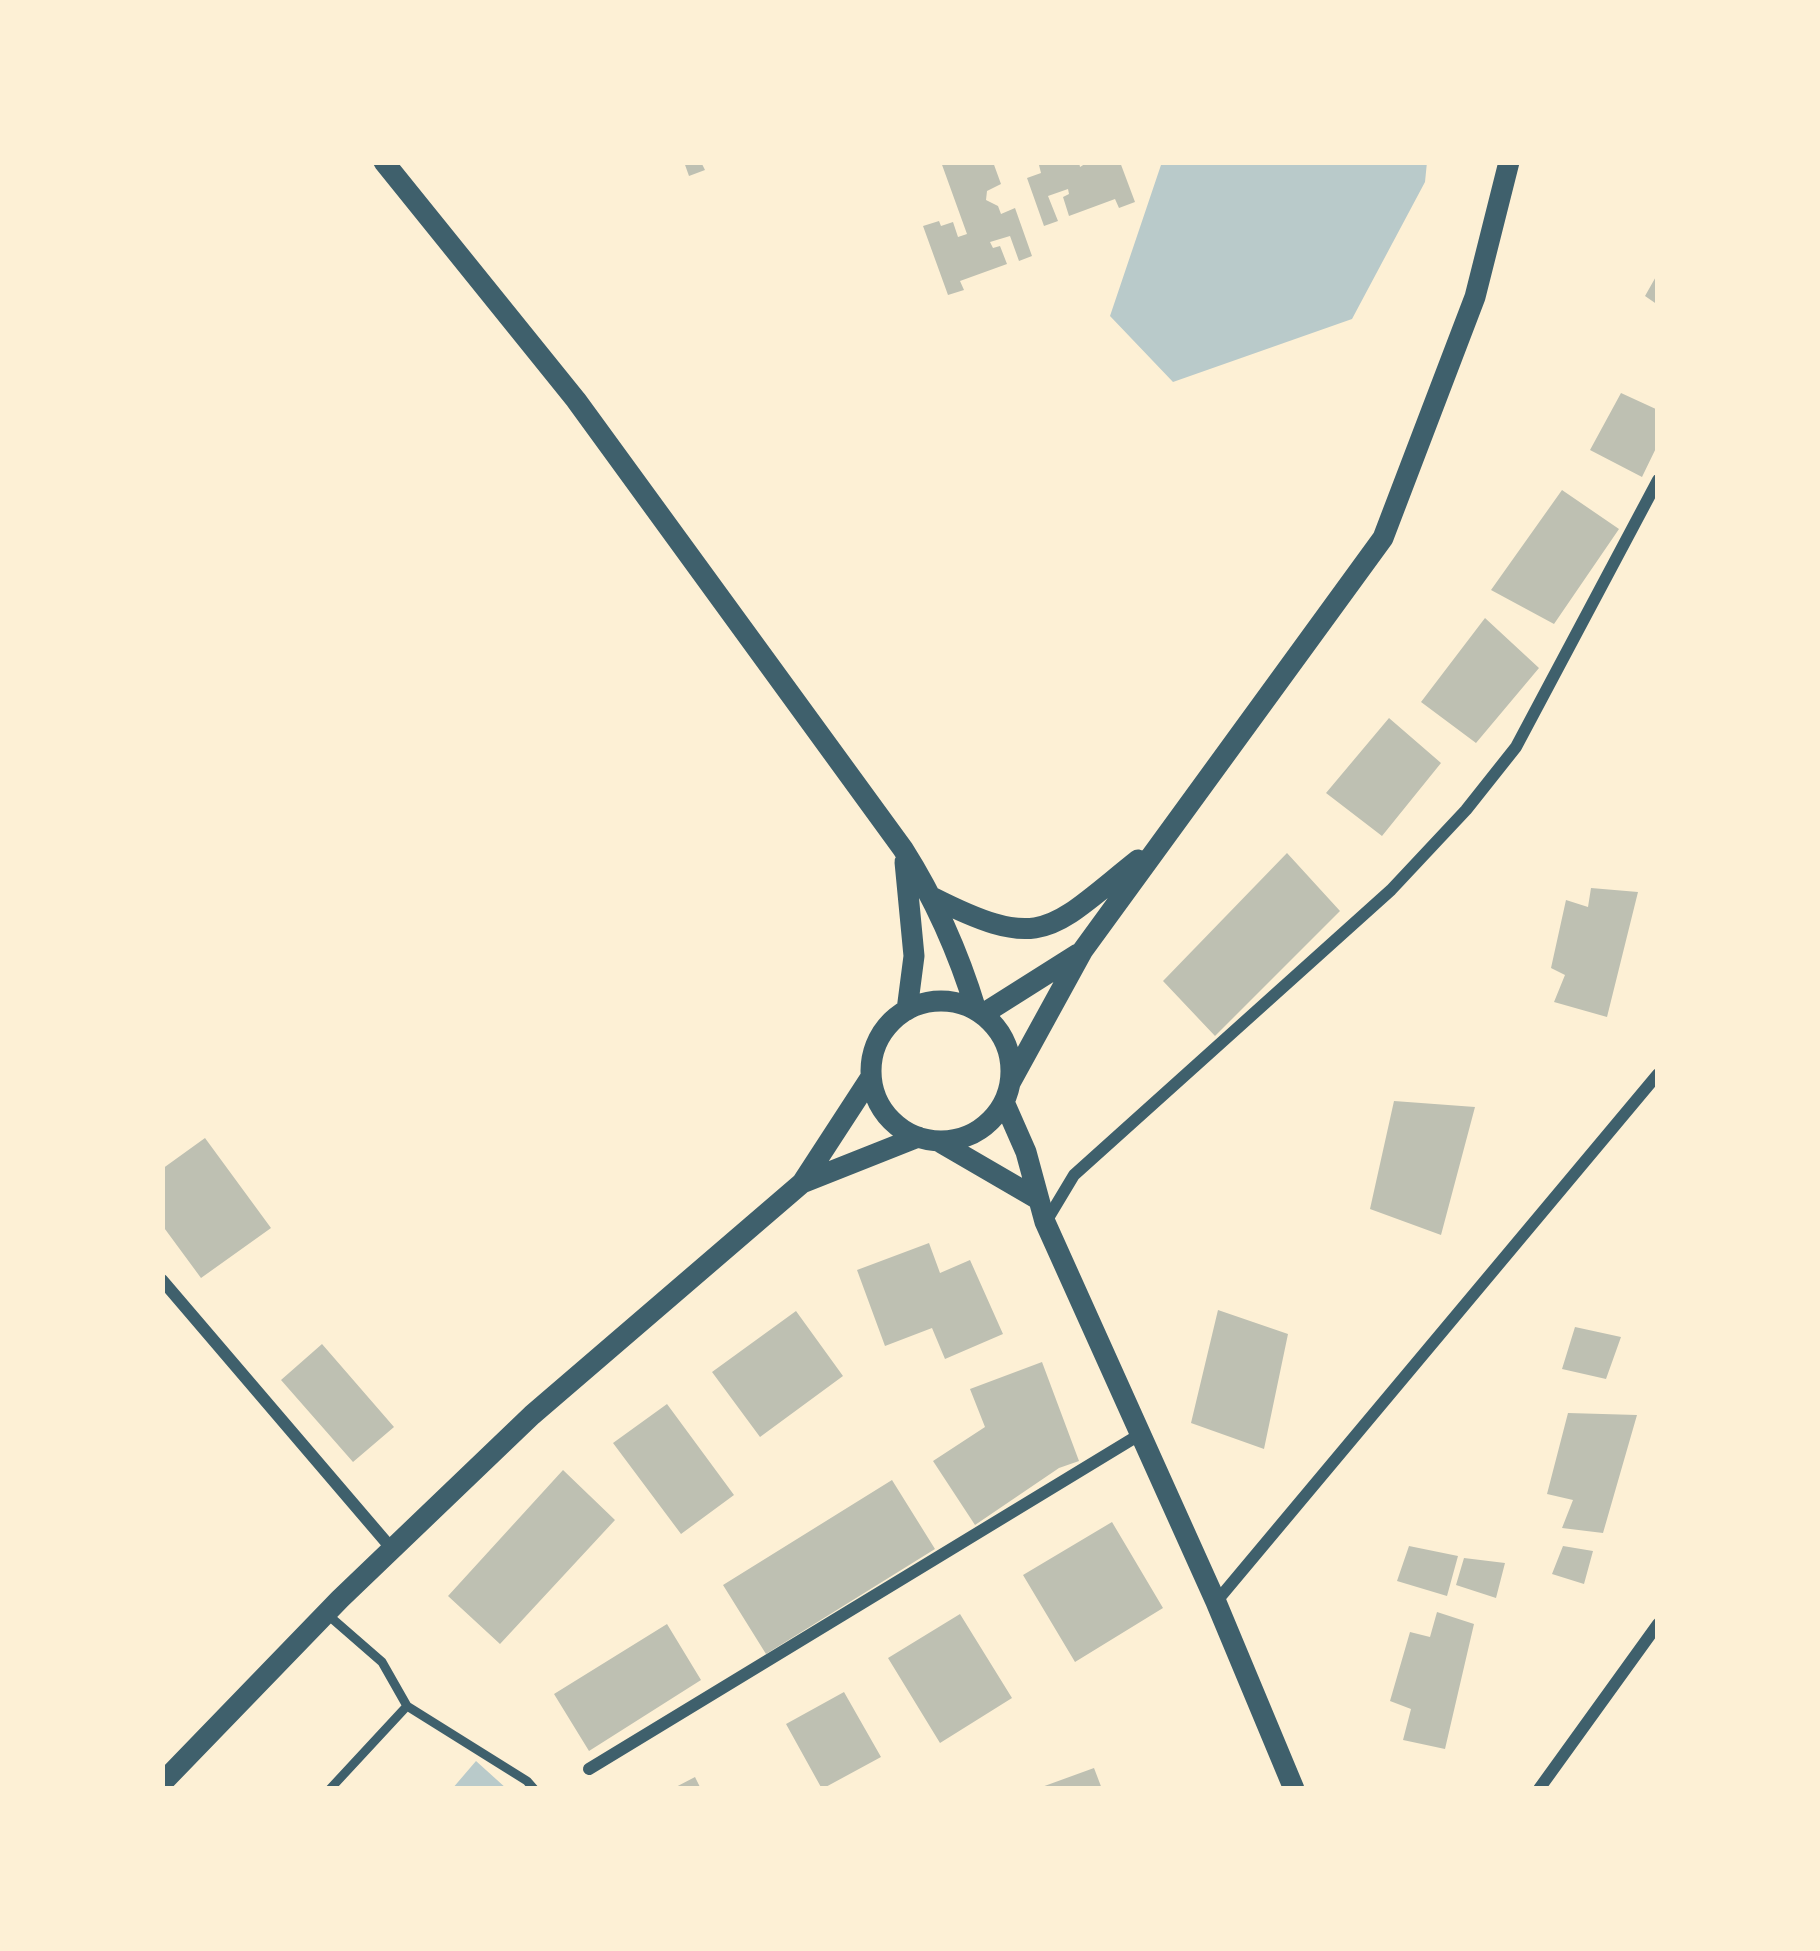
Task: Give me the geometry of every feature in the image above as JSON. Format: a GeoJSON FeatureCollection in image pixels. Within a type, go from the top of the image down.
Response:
{"type":"FeatureCollection","features":[{"type":"Feature","properties":{"kind":"street"},"geometry":{"type":"LineString","coordinates":[[384,162],[576,400],[934,898],[980,1012],[1006,1045],[1007,1093],[1036,1198],[1294,1789]]}},
{"type":"Feature","properties":{"kind":"street"},"geometry":{"type":"LineString","coordinates":[[802,1183],[928,1139],[976,1131],[1007,1093],[1083,950],[1383,538],[1475,297],[1509,162]]}},
{"type":"Feature","properties":{"kind":"street"},"geometry":{"type":"LineString","coordinates":[[1046,1222],[1074,1175],[1391,890],[1466,810],[1516,747],[1658,481]]}},
{"type":"Feature","properties":{"kind":"street"},"geometry":{"type":"LineString","coordinates":[[934,898],[983,923],[1024,932],[1060,922],[1158,845]]}},
{"type":"Feature","properties":{"kind":"street"},"geometry":{"type":"LineString","coordinates":[[903,849],[914,956],[907,1010]]}},
{"type":"Feature","properties":{"kind":"street"},"geometry":{"type":"LineString","coordinates":[[980,1012],[1083,950]]}},
{"type":"Feature","properties":{"kind":"street"},"geometry":{"type":"LineString","coordinates":[[980,1012],[954,1001],[930,1001],[907,1010],[879,1038],[871,1077],[880,1105],[892,1121],[1036,1198]]}},
{"type":"Feature","properties":{"kind":"street"},"geometry":{"type":"LineString","coordinates":[[1216,1602],[1658,1074]]}},
{"type":"Feature","properties":{"kind":"street"},"geometry":{"type":"LineString","coordinates":[[162,1783],[326,1613],[532,1415],[802,1183],[871,1077]]}},
{"type":"Feature","properties":{"kind":"street"},"geometry":{"type":"LineString","coordinates":[[162,1280],[392,1549]]}},
{"type":"Feature","properties":{"kind":"street"},"geometry":{"type":"LineString","coordinates":[[589,1769],[1139,1435]]}},
{"type":"Feature","properties":{"kind":"street"},"geometry":{"type":"LineString","coordinates":[[1539,1789],[1658,1624]]}},
{"type":"Feature","properties":{"kind":"lane"},"geometry":{"type":"LineString","coordinates":[[326,1613],[382,1662],[406,1706],[534,1789]]}},
{"type":"Feature","properties":{"kind":"lane"},"geometry":{"type":"LineString","coordinates":[[330,1789],[406,1706]]}},
{"type":"Feature","properties":{"kind":"shaded area"},"geometry":{"type":"Polygon","coordinates":[[[1162,162],[1427,162],[1425,182],[1352,319],[1173,382],[1110,316],[1162,162]]]}},
{"type":"Feature","properties":{"kind":"shaded area"},"geometry":{"type":"Polygon","coordinates":[[[476,1761],[507,1789],[452,1789],[476,1761]]]}},
{"type":"Feature","properties":{"kind":"building"},"geometry":{"type":"Polygon","coordinates":[[[684,162],[701,162],[705,170],[689,176],[684,162]]]}},
{"type":"Feature","properties":{"kind":"building"},"geometry":{"type":"Polygon","coordinates":[[[941,162],[993,162],[1001,184],[987,191],[986,200],[998,206],[1001,214],[1015,208],[1032,256],[1019,261],[1010,236],[990,242],[993,248],[1000,246],[1007,264],[960,281],[964,290],[948,295],[923,226],[953,222],[958,237],[967,234],[941,162]]]}},
{"type":"Feature","properties":{"kind":"building"},"geometry":{"type":"Polygon","coordinates":[[[1043,162],[1079,162],[1080,167],[1088,162],[1120,162],[1135,202],[1119,208],[1115,199],[1069,216],[1063,197],[1068,189],[1048,196],[1058,221],[1044,226],[1027,178],[1041,173],[1043,162]]]}},
{"type":"Feature","properties":{"kind":"building"},"geometry":{"type":"Polygon","coordinates":[[[1658,273],[1658,305],[1645,296],[1658,273]]]}},
{"type":"Feature","properties":{"kind":"building"},"geometry":{"type":"Polygon","coordinates":[[[1621,393],[1658,410],[1658,444],[1642,477],[1590,450],[1621,393]]]}},
{"type":"Feature","properties":{"kind":"building"},"geometry":{"type":"Polygon","coordinates":[[[1562,490],[1619,529],[1554,624],[1491,590],[1562,490]]]}},
{"type":"Feature","properties":{"kind":"building"},"geometry":{"type":"Polygon","coordinates":[[[1485,618],[1539,668],[1476,743],[1421,702],[1485,618]]]}},
{"type":"Feature","properties":{"kind":"building"},"geometry":{"type":"Polygon","coordinates":[[[1389,718],[1441,763],[1382,836],[1326,793],[1389,718]]]}},
{"type":"Feature","properties":{"kind":"building"},"geometry":{"type":"Polygon","coordinates":[[[1287,853],[1340,911],[1215,1036],[1163,981],[1287,853]]]}},
{"type":"Feature","properties":{"kind":"building"},"geometry":{"type":"Polygon","coordinates":[[[1591,888],[1638,892],[1607,1017],[1554,1002],[1565,975],[1551,968],[1566,900],[1588,907],[1591,888]]]}},
{"type":"Feature","properties":{"kind":"building"},"geometry":{"type":"Polygon","coordinates":[[[1394,1101],[1475,1107],[1441,1235],[1370,1209],[1394,1101]]]}},
{"type":"Feature","properties":{"kind":"building"},"geometry":{"type":"Polygon","coordinates":[[[205,1138],[271,1228],[201,1278],[162,1225],[162,1169],[205,1138]]]}},
{"type":"Feature","properties":{"kind":"building"},"geometry":{"type":"Polygon","coordinates":[[[929,1243],[940,1273],[970,1260],[1003,1334],[945,1359],[932,1328],[885,1346],[857,1270],[929,1243]]]}},
{"type":"Feature","properties":{"kind":"building"},"geometry":{"type":"Polygon","coordinates":[[[1218,1310],[1288,1334],[1264,1449],[1191,1423],[1218,1310]]]}},
{"type":"Feature","properties":{"kind":"building"},"geometry":{"type":"Polygon","coordinates":[[[796,1311],[843,1376],[760,1437],[712,1372],[796,1311]]]}},
{"type":"Feature","properties":{"kind":"building"},"geometry":{"type":"Polygon","coordinates":[[[1575,1327],[1621,1337],[1606,1379],[1562,1369],[1575,1327]]]}},
{"type":"Feature","properties":{"kind":"building"},"geometry":{"type":"Polygon","coordinates":[[[322,1344],[394,1427],[353,1462],[281,1380],[322,1344]]]}},
{"type":"Feature","properties":{"kind":"building"},"geometry":{"type":"Polygon","coordinates":[[[1042,1362],[1079,1461],[1059,1468],[975,1525],[933,1461],[985,1427],[970,1389],[1042,1362]]]}},
{"type":"Feature","properties":{"kind":"building"},"geometry":{"type":"Polygon","coordinates":[[[667,1404],[734,1495],[681,1534],[613,1443],[667,1404]]]}},
{"type":"Feature","properties":{"kind":"building"},"geometry":{"type":"Polygon","coordinates":[[[1568,1413],[1637,1415],[1603,1533],[1562,1528],[1573,1500],[1547,1494],[1568,1413]]]}},
{"type":"Feature","properties":{"kind":"building"},"geometry":{"type":"Polygon","coordinates":[[[563,1470],[615,1520],[500,1644],[448,1596],[563,1470]]]}},
{"type":"Feature","properties":{"kind":"building"},"geometry":{"type":"Polygon","coordinates":[[[892,1480],[935,1549],[766,1654],[723,1585],[892,1480]]]}},
{"type":"Feature","properties":{"kind":"building"},"geometry":{"type":"Polygon","coordinates":[[[1112,1522],[1163,1608],[1075,1662],[1023,1575],[1112,1522]]]}},
{"type":"Feature","properties":{"kind":"building"},"geometry":{"type":"Polygon","coordinates":[[[1409,1546],[1458,1556],[1447,1596],[1397,1581],[1409,1546]]]}},
{"type":"Feature","properties":{"kind":"building"},"geometry":{"type":"Polygon","coordinates":[[[1563,1546],[1593,1551],[1584,1584],[1552,1574],[1563,1546]]]}},
{"type":"Feature","properties":{"kind":"building"},"geometry":{"type":"Polygon","coordinates":[[[1464,1558],[1505,1563],[1496,1598],[1456,1585],[1464,1558]]]}},
{"type":"Feature","properties":{"kind":"building"},"geometry":{"type":"Polygon","coordinates":[[[1437,1612],[1474,1624],[1445,1749],[1403,1740],[1411,1709],[1390,1701],[1410,1632],[1430,1637],[1437,1612]]]}},
{"type":"Feature","properties":{"kind":"building"},"geometry":{"type":"Polygon","coordinates":[[[960,1614],[1012,1698],[940,1743],[888,1658],[960,1614]]]}},
{"type":"Feature","properties":{"kind":"building"},"geometry":{"type":"Polygon","coordinates":[[[667,1624],[701,1680],[589,1751],[554,1694],[667,1624]]]}},
{"type":"Feature","properties":{"kind":"building"},"geometry":{"type":"Polygon","coordinates":[[[844,1692],[881,1757],[822,1789],[786,1724],[844,1692]]]}},
{"type":"Feature","properties":{"kind":"building"},"geometry":{"type":"Polygon","coordinates":[[[1094,1768],[1102,1789],[1039,1789],[1039,1788],[1094,1768]]]}},
{"type":"Feature","properties":{"kind":"building"},"geometry":{"type":"Polygon","coordinates":[[[695,1777],[701,1789],[672,1789],[695,1777]]]}}]}
